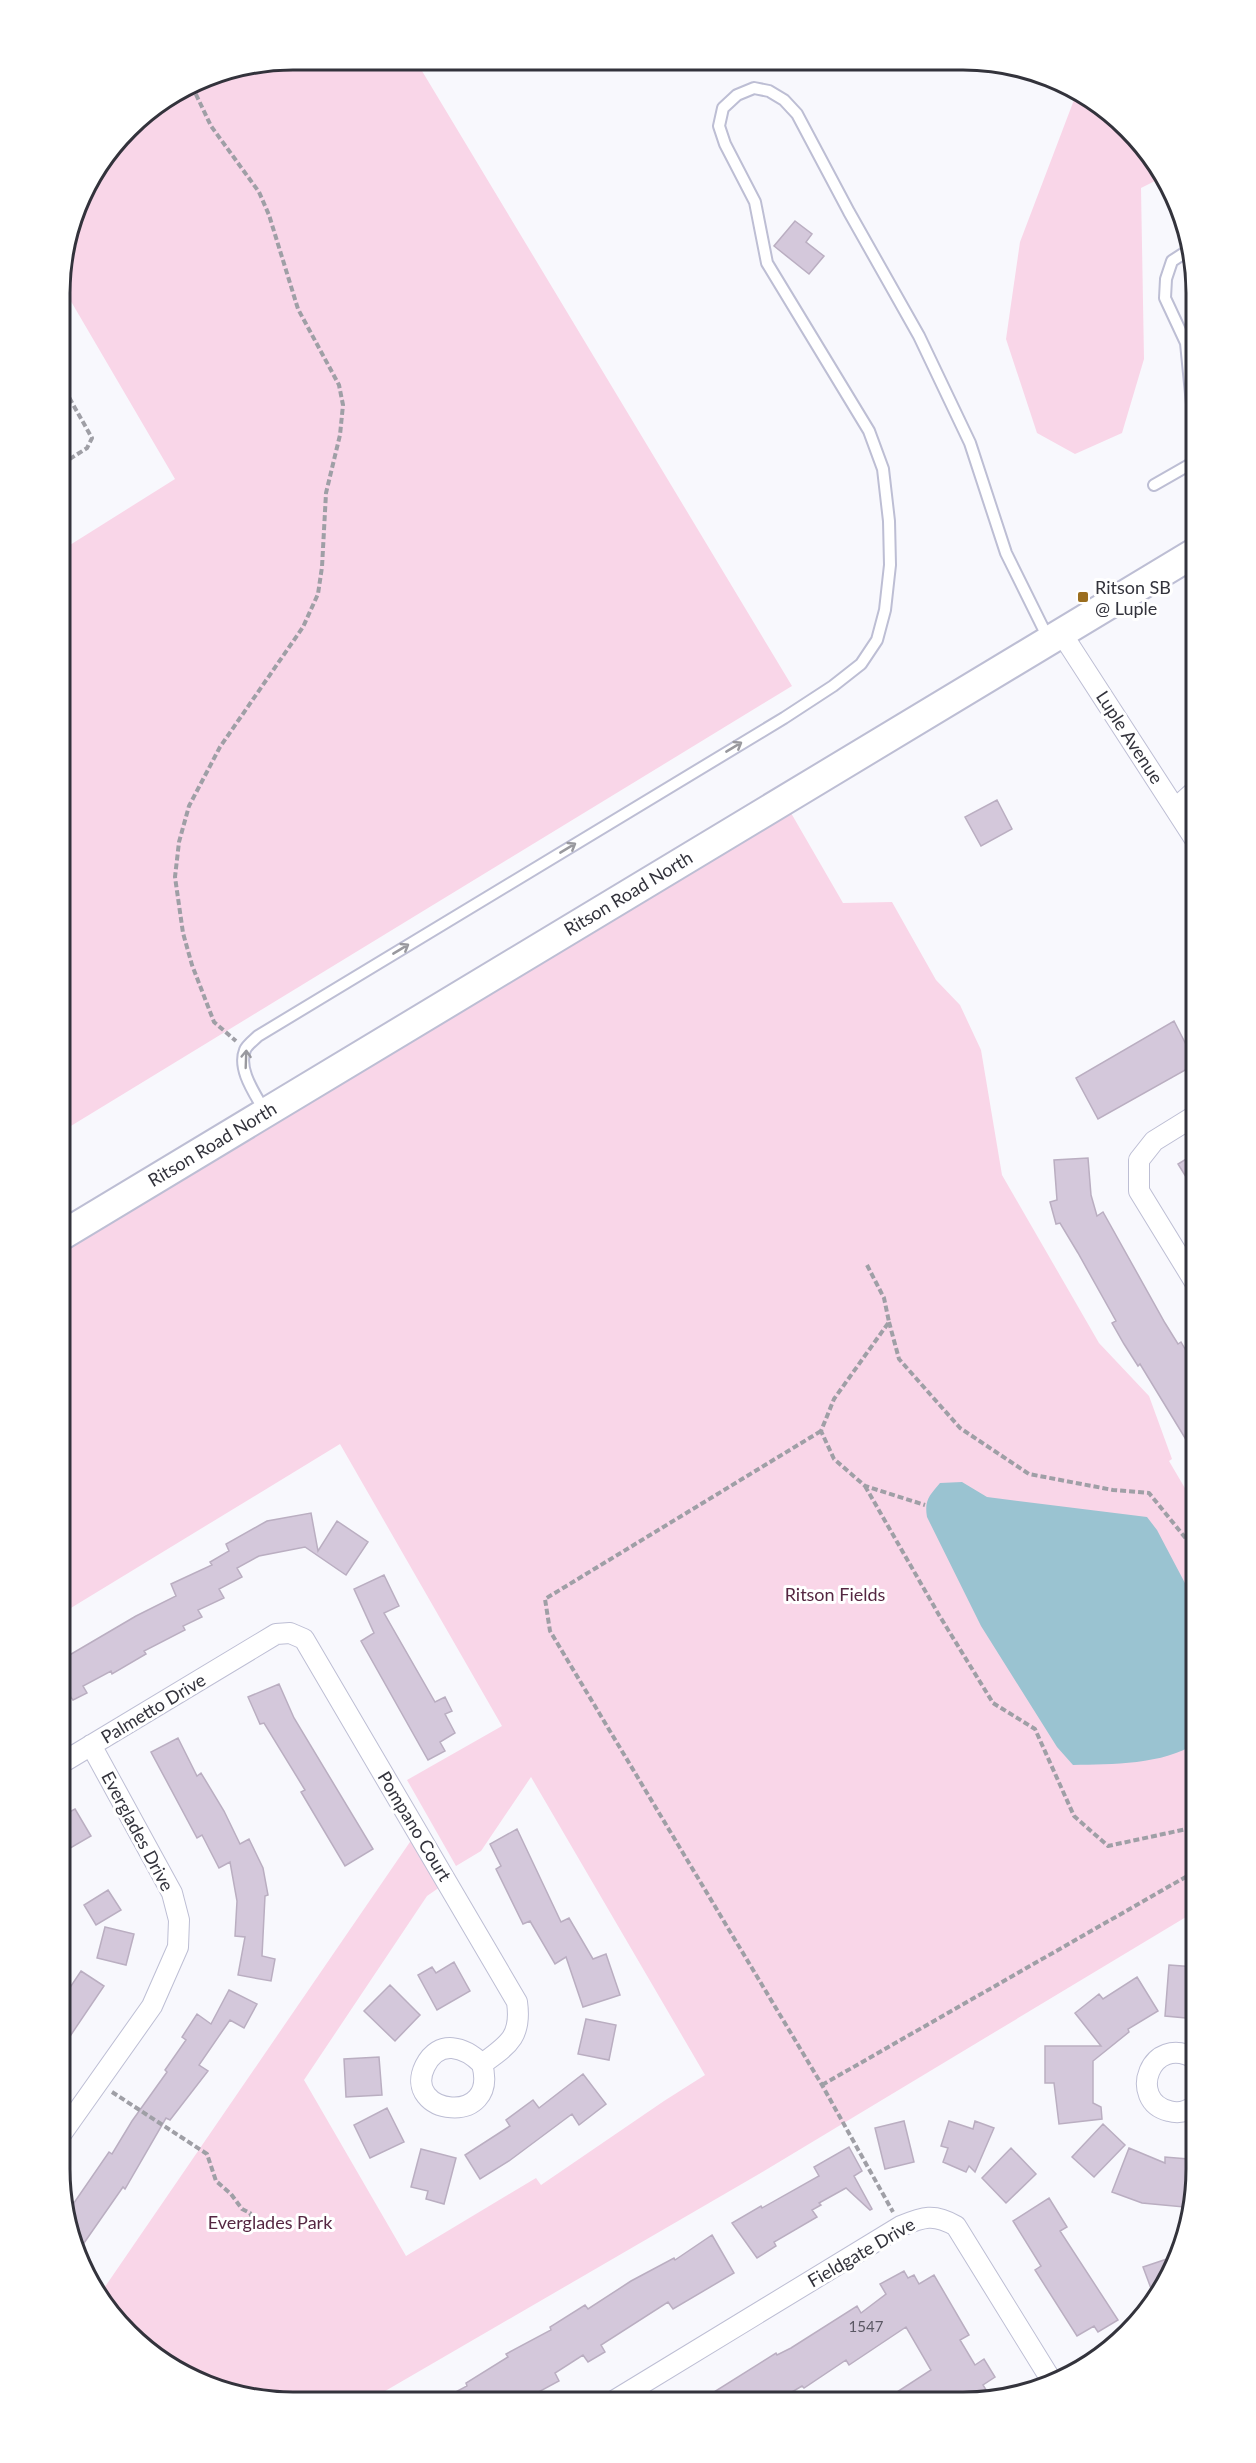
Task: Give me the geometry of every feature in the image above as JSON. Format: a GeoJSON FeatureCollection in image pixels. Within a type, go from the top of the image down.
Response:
{"type":"FeatureCollection","features":[{"type":"Feature","properties":{"kind":"main road","name":"Ritson Road North"},"geometry":{"type":"LineString","coordinates":[[70,1231],[1186,558]]}},
{"type":"Feature","properties":{"kind":"street","name":"Luple Avenue"},"geometry":{"type":"LineString","coordinates":[[1056,637],[1186,824]]}},
{"type":"Feature","properties":{"kind":"street"},"geometry":{"type":"LineString","coordinates":[[1176,808],[1186,799]]}},
{"type":"Feature","properties":{"kind":"street"},"geometry":{"type":"LineString","coordinates":[[1186,1121],[1154,1141],[1139,1161],[1139,1191],[1186,1268]]}},
{"type":"Feature","properties":{"kind":"street","name":"Pompano Court"},"geometry":{"type":"LineString","coordinates":[[247,1652],[276,1634],[290,1633],[304,1639],[508,1985],[517,2002],[519,2016],[516,2033],[508,2044],[482,2064]]}},
{"type":"Feature","properties":{"kind":"street","name":"Palmetto Drive"},"geometry":{"type":"LineString","coordinates":[[70,1758],[247,1652]]}},
{"type":"Feature","properties":{"kind":"street","name":"Everglades Drive"},"geometry":{"type":"LineString","coordinates":[[70,2122],[152,2006],[178,1947],[179,1920],[172,1893],[91,1745]]}},
{"type":"Feature","properties":{"kind":"street"},"geometry":{"type":"LineString","coordinates":[[1186,2054],[1166,2054],[1157,2059],[1147,2076],[1147,2087],[1156,2104],[1163,2109],[1182,2112],[1186,2110]]}},
{"type":"Feature","properties":{"kind":"street","name":"Fieldgate Drive"},"geometry":{"type":"LineString","coordinates":[[628,2392],[901,2226],[920,2218],[941,2217],[956,2226],[1049,2376]]}},
{"type":"Feature","properties":{"kind":"lane"},"geometry":{"type":"LineString","coordinates":[[265,1112],[248,1080],[243,1062],[246,1049],[258,1036],[823,692],[861,664],[877,640],[885,610],[890,565],[889,521],[883,469],[869,430],[767,263],[755,202],[725,144],[719,126],[723,108],[737,95],[754,88],[769,90],[784,100],[797,114],[919,336],[970,443],[1006,553],[1056,637]]}},
{"type":"Feature","properties":{"kind":"lane"},"geometry":{"type":"LineString","coordinates":[[1182,255],[1172,261],[1166,279],[1165,298],[1186,343]]}},
{"type":"Feature","properties":{"kind":"lane"},"geometry":{"type":"LineString","coordinates":[[1154,485],[1186,466]]}},
{"type":"Feature","properties":{"kind":"path"},"geometry":{"type":"LineString","coordinates":[[195,93],[211,126],[259,192],[269,215],[298,309],[339,386],[343,405],[340,435],[326,493],[318,594],[303,627],[220,747],[189,806],[179,842],[175,877],[183,933],[192,965],[214,1022],[246,1049]]}},
{"type":"Feature","properties":{"kind":"path"},"geometry":{"type":"LineString","coordinates":[[70,399],[92,438],[87,448],[70,459]]}},
{"type":"Feature","properties":{"kind":"path"},"geometry":{"type":"LineString","coordinates":[[867,1265],[884,1298],[899,1359],[960,1428],[1029,1474],[1113,1490],[1149,1493],[1186,1539]]}},
{"type":"Feature","properties":{"kind":"path"},"geometry":{"type":"LineString","coordinates":[[890,1322],[834,1400],[821,1431],[545,1599],[550,1631],[822,2085],[901,2226]]}},
{"type":"Feature","properties":{"kind":"path"},"geometry":{"type":"LineString","coordinates":[[821,1431],[834,1459],[864,1486],[993,1703],[1035,1729],[1074,1816],[1108,1846],[1186,1829]]}},
{"type":"Feature","properties":{"kind":"path"},"geometry":{"type":"LineString","coordinates":[[864,1486],[925,1505]]}},
{"type":"Feature","properties":{"kind":"path"},"geometry":{"type":"LineString","coordinates":[[822,2085],[1186,1877]]}},
{"type":"Feature","properties":{"kind":"path"},"geometry":{"type":"LineString","coordinates":[[98,2082],[207,2154],[216,2181],[231,2194],[242,2209],[250,2212],[259,2226]]}},
{"type":"Feature","properties":{"kind":"green space"},"geometry":{"type":"Polygon","coordinates":[[[279,71],[422,71],[792,686],[70,1127],[70,545],[175,479],[70,300],[72,264],[78,236],[87,208],[100,182],[126,146],[146,126],[182,100],[222,82],[264,72],[279,71]]]}},
{"type":"Feature","properties":{"kind":"green space"},"geometry":{"type":"Polygon","coordinates":[[[1074,100],[1110,126],[1130,146],[1155,181],[1141,188],[1144,359],[1122,433],[1075,454],[1037,433],[1006,339],[1020,242],[1074,100]]]}},
{"type":"Feature","properties":{"kind":"green space","name":"Ritson Fields"},"geometry":{"type":"Polygon","coordinates":[[[791,813],[843,903],[892,902],[936,980],[960,1005],[981,1050],[1002,1175],[1099,1343],[1149,1396],[1172,1459],[1169,1461],[1186,1490],[1186,1917],[759,2174],[384,2392],[264,2391],[208,2376],[182,2363],[146,2337],[126,2317],[104,2288],[412,1839],[440,1887],[427,1896],[304,2080],[406,2256],[536,2178],[541,2185],[705,2075],[531,1777],[481,1851],[456,1866],[407,1780],[502,1726],[340,1444],[70,1609],[70,1231],[265,1112],[791,813]]]}},
{"type":"Feature","properties":{"kind":"water"},"geometry":{"type":"Polygon","coordinates":[[[962,1482],[987,1497],[1147,1517],[1157,1530],[1186,1585],[1186,1748],[1169,1756],[1137,1762],[1073,1765],[1057,1747],[981,1626],[927,1517],[927,1502],[940,1483],[962,1482]]]}},
{"type":"Feature","properties":{"kind":"building"},"geometry":{"type":"Polygon","coordinates":[[[795,221],[812,234],[806,242],[824,256],[809,274],[774,246],[795,221]]]}},
{"type":"Feature","properties":{"kind":"building"},"geometry":{"type":"Polygon","coordinates":[[[997,800],[1012,829],[981,846],[965,817],[997,800]]]}},
{"type":"Feature","properties":{"kind":"building"},"geometry":{"type":"Polygon","coordinates":[[[1174,1021],[1186,1044],[1186,1070],[1098,1119],[1076,1078],[1174,1021]]]}},
{"type":"Feature","properties":{"kind":"building"},"geometry":{"type":"Polygon","coordinates":[[[1088,1158],[1091,1195],[1097,1216],[1103,1212],[1165,1323],[1178,1344],[1181,1342],[1186,1351],[1186,1440],[1140,1364],[1138,1366],[1124,1344],[1112,1323],[1116,1321],[1060,1223],[1056,1224],[1050,1202],[1057,1200],[1054,1160],[1088,1158]]]}},
{"type":"Feature","properties":{"kind":"building"},"geometry":{"type":"Polygon","coordinates":[[[1186,1159],[1186,1177],[1178,1164],[1186,1159]]]}},
{"type":"Feature","properties":{"kind":"building"},"geometry":{"type":"Polygon","coordinates":[[[311,1513],[318,1551],[337,1521],[368,1542],[346,1575],[305,1547],[259,1556],[237,1568],[242,1577],[219,1589],[224,1598],[198,1610],[202,1617],[183,1626],[185,1630],[144,1651],[146,1654],[112,1674],[111,1671],[83,1686],[87,1693],[73,1700],[70,1696],[70,1655],[136,1616],[176,1596],[171,1584],[212,1565],[210,1562],[229,1551],[226,1544],[267,1521],[311,1513]]]}},
{"type":"Feature","properties":{"kind":"building"},"geometry":{"type":"Polygon","coordinates":[[[384,1575],[399,1606],[384,1613],[435,1702],[445,1697],[452,1711],[445,1714],[455,1733],[440,1742],[445,1751],[428,1760],[361,1641],[374,1633],[354,1589],[384,1575]]]}},
{"type":"Feature","properties":{"kind":"building"},"geometry":{"type":"Polygon","coordinates":[[[279,1684],[294,1718],[373,1849],[345,1866],[301,1792],[305,1790],[264,1723],[260,1724],[248,1697],[279,1684]]]}},
{"type":"Feature","properties":{"kind":"building"},"geometry":{"type":"Polygon","coordinates":[[[178,1738],[197,1776],[201,1773],[224,1811],[240,1844],[249,1839],[263,1868],[268,1895],[265,1896],[262,1956],[275,1959],[271,1981],[238,1975],[245,1937],[235,1936],[237,1901],[230,1862],[219,1868],[202,1835],[197,1838],[151,1752],[178,1738]]]}},
{"type":"Feature","properties":{"kind":"building"},"geometry":{"type":"Polygon","coordinates":[[[75,1809],[91,1836],[70,1848],[70,1812],[75,1809]]]}},
{"type":"Feature","properties":{"kind":"building"},"geometry":{"type":"Polygon","coordinates":[[[517,1829],[561,1922],[569,1918],[593,1959],[606,1954],[620,1995],[583,2007],[566,1957],[555,1964],[530,1921],[523,1924],[496,1869],[501,1866],[490,1844],[517,1829]]]}},
{"type":"Feature","properties":{"kind":"building"},"geometry":{"type":"Polygon","coordinates":[[[108,1890],[121,1910],[96,1925],[84,1905],[108,1890]]]}},
{"type":"Feature","properties":{"kind":"building"},"geometry":{"type":"Polygon","coordinates":[[[105,1927],[134,1934],[126,1965],[97,1958],[105,1927]]]}},
{"type":"Feature","properties":{"kind":"building"},"geometry":{"type":"Polygon","coordinates":[[[454,1962],[470,1991],[437,2010],[418,1975],[432,1967],[436,1973],[454,1962]]]}},
{"type":"Feature","properties":{"kind":"building"},"geometry":{"type":"Polygon","coordinates":[[[1169,1965],[1186,1966],[1186,2018],[1165,2016],[1169,1965]]]}},
{"type":"Feature","properties":{"kind":"building"},"geometry":{"type":"Polygon","coordinates":[[[81,1971],[104,1986],[70,2036],[70,1988],[81,1971]]]}},
{"type":"Feature","properties":{"kind":"building"},"geometry":{"type":"Polygon","coordinates":[[[1137,1977],[1158,2011],[1128,2029],[1129,2032],[1093,2061],[1093,2103],[1101,2107],[1102,2119],[1059,2124],[1054,2083],[1045,2083],[1045,2046],[1101,2046],[1075,2013],[1099,1994],[1103,1999],[1137,1977]]]}},
{"type":"Feature","properties":{"kind":"building"},"geometry":{"type":"Polygon","coordinates":[[[390,1985],[420,2015],[395,2041],[364,2011],[390,1985]]]}},
{"type":"Feature","properties":{"kind":"building"},"geometry":{"type":"Polygon","coordinates":[[[229,1990],[257,2004],[244,2028],[230,2020],[199,2065],[208,2071],[170,2120],[166,2118],[125,2189],[123,2187],[83,2244],[73,2204],[109,2152],[112,2154],[167,2072],[165,2070],[186,2040],[182,2037],[197,2014],[211,2024],[229,1990]]]}},
{"type":"Feature","properties":{"kind":"building"},"geometry":{"type":"Polygon","coordinates":[[[586,2019],[616,2025],[609,2060],[578,2054],[586,2019]]]}},
{"type":"Feature","properties":{"kind":"building"},"geometry":{"type":"Polygon","coordinates":[[[379,2057],[382,2095],[346,2097],[344,2059],[379,2057]]]}},
{"type":"Feature","properties":{"kind":"building"},"geometry":{"type":"Polygon","coordinates":[[[583,2074],[606,2104],[579,2125],[572,2114],[509,2161],[480,2179],[465,2155],[510,2126],[506,2120],[533,2100],[539,2108],[583,2074]]]}},
{"type":"Feature","properties":{"kind":"building"},"geometry":{"type":"Polygon","coordinates":[[[387,2108],[404,2142],[370,2158],[354,2125],[387,2108]]]}},
{"type":"Feature","properties":{"kind":"building"},"geometry":{"type":"Polygon","coordinates":[[[904,2121],[914,2162],[885,2169],[875,2128],[904,2121]]]}},
{"type":"Feature","properties":{"kind":"building"},"geometry":{"type":"Polygon","coordinates":[[[949,2121],[973,2129],[975,2121],[994,2128],[975,2172],[969,2166],[966,2172],[943,2162],[948,2148],[941,2146],[949,2121]]]}},
{"type":"Feature","properties":{"kind":"building"},"geometry":{"type":"Polygon","coordinates":[[[1103,2124],[1125,2145],[1094,2177],[1072,2157],[1103,2124]]]}},
{"type":"Feature","properties":{"kind":"building"},"geometry":{"type":"Polygon","coordinates":[[[849,2147],[862,2171],[854,2176],[872,2209],[870,2210],[846,2188],[819,2203],[821,2205],[812,2210],[817,2217],[774,2242],[776,2246],[757,2258],[732,2223],[819,2176],[814,2167],[849,2147]]]}},
{"type":"Feature","properties":{"kind":"building"},"geometry":{"type":"Polygon","coordinates":[[[1011,2148],[1036,2174],[1006,2203],[982,2178],[1011,2148]]]}},
{"type":"Feature","properties":{"kind":"building"},"geometry":{"type":"Polygon","coordinates":[[[1129,2148],[1165,2163],[1165,2157],[1186,2159],[1182,2207],[1142,2203],[1112,2192],[1129,2148]]]}},
{"type":"Feature","properties":{"kind":"building"},"geometry":{"type":"Polygon","coordinates":[[[421,2149],[456,2158],[444,2204],[426,2199],[428,2191],[411,2187],[421,2149]]]}},
{"type":"Feature","properties":{"kind":"building"},"geometry":{"type":"Polygon","coordinates":[[[1049,2198],[1067,2227],[1060,2231],[1118,2320],[1098,2332],[1094,2326],[1077,2336],[1035,2270],[1041,2266],[1013,2221],[1049,2198]]]}},
{"type":"Feature","properties":{"kind":"building"},"geometry":{"type":"Polygon","coordinates":[[[712,2235],[734,2273],[673,2309],[668,2302],[601,2345],[605,2352],[588,2362],[583,2355],[555,2373],[559,2381],[539,2392],[456,2392],[508,2357],[506,2354],[551,2330],[550,2327],[585,2305],[588,2309],[631,2281],[674,2258],[675,2260],[712,2235]]]}},
{"type":"Feature","properties":{"kind":"building"},"geometry":{"type":"Polygon","coordinates":[[[1167,2259],[1151,2288],[1143,2267],[1167,2259]]]}},
{"type":"Feature","properties":{"kind":"building"},"geometry":{"type":"Polygon","coordinates":[[[904,2271],[908,2278],[914,2275],[919,2284],[934,2275],[969,2335],[960,2340],[975,2365],[984,2359],[995,2377],[983,2385],[987,2391],[897,2392],[931,2370],[906,2327],[849,2365],[846,2360],[804,2388],[802,2386],[792,2392],[714,2392],[776,2353],[777,2355],[791,2348],[857,2306],[861,2313],[886,2294],[880,2284],[904,2271]]]}},
{"type":"Feature","properties":{"kind":"place","name":"Ritson SB @ Luple"},"geometry":{"type":"Point","coordinates":[1083,597]}},
{"type":"Feature","properties":{"kind":"park label","name":"Everglades Park"},"geometry":{"type":"Point","coordinates":[270,2222]}}]}
